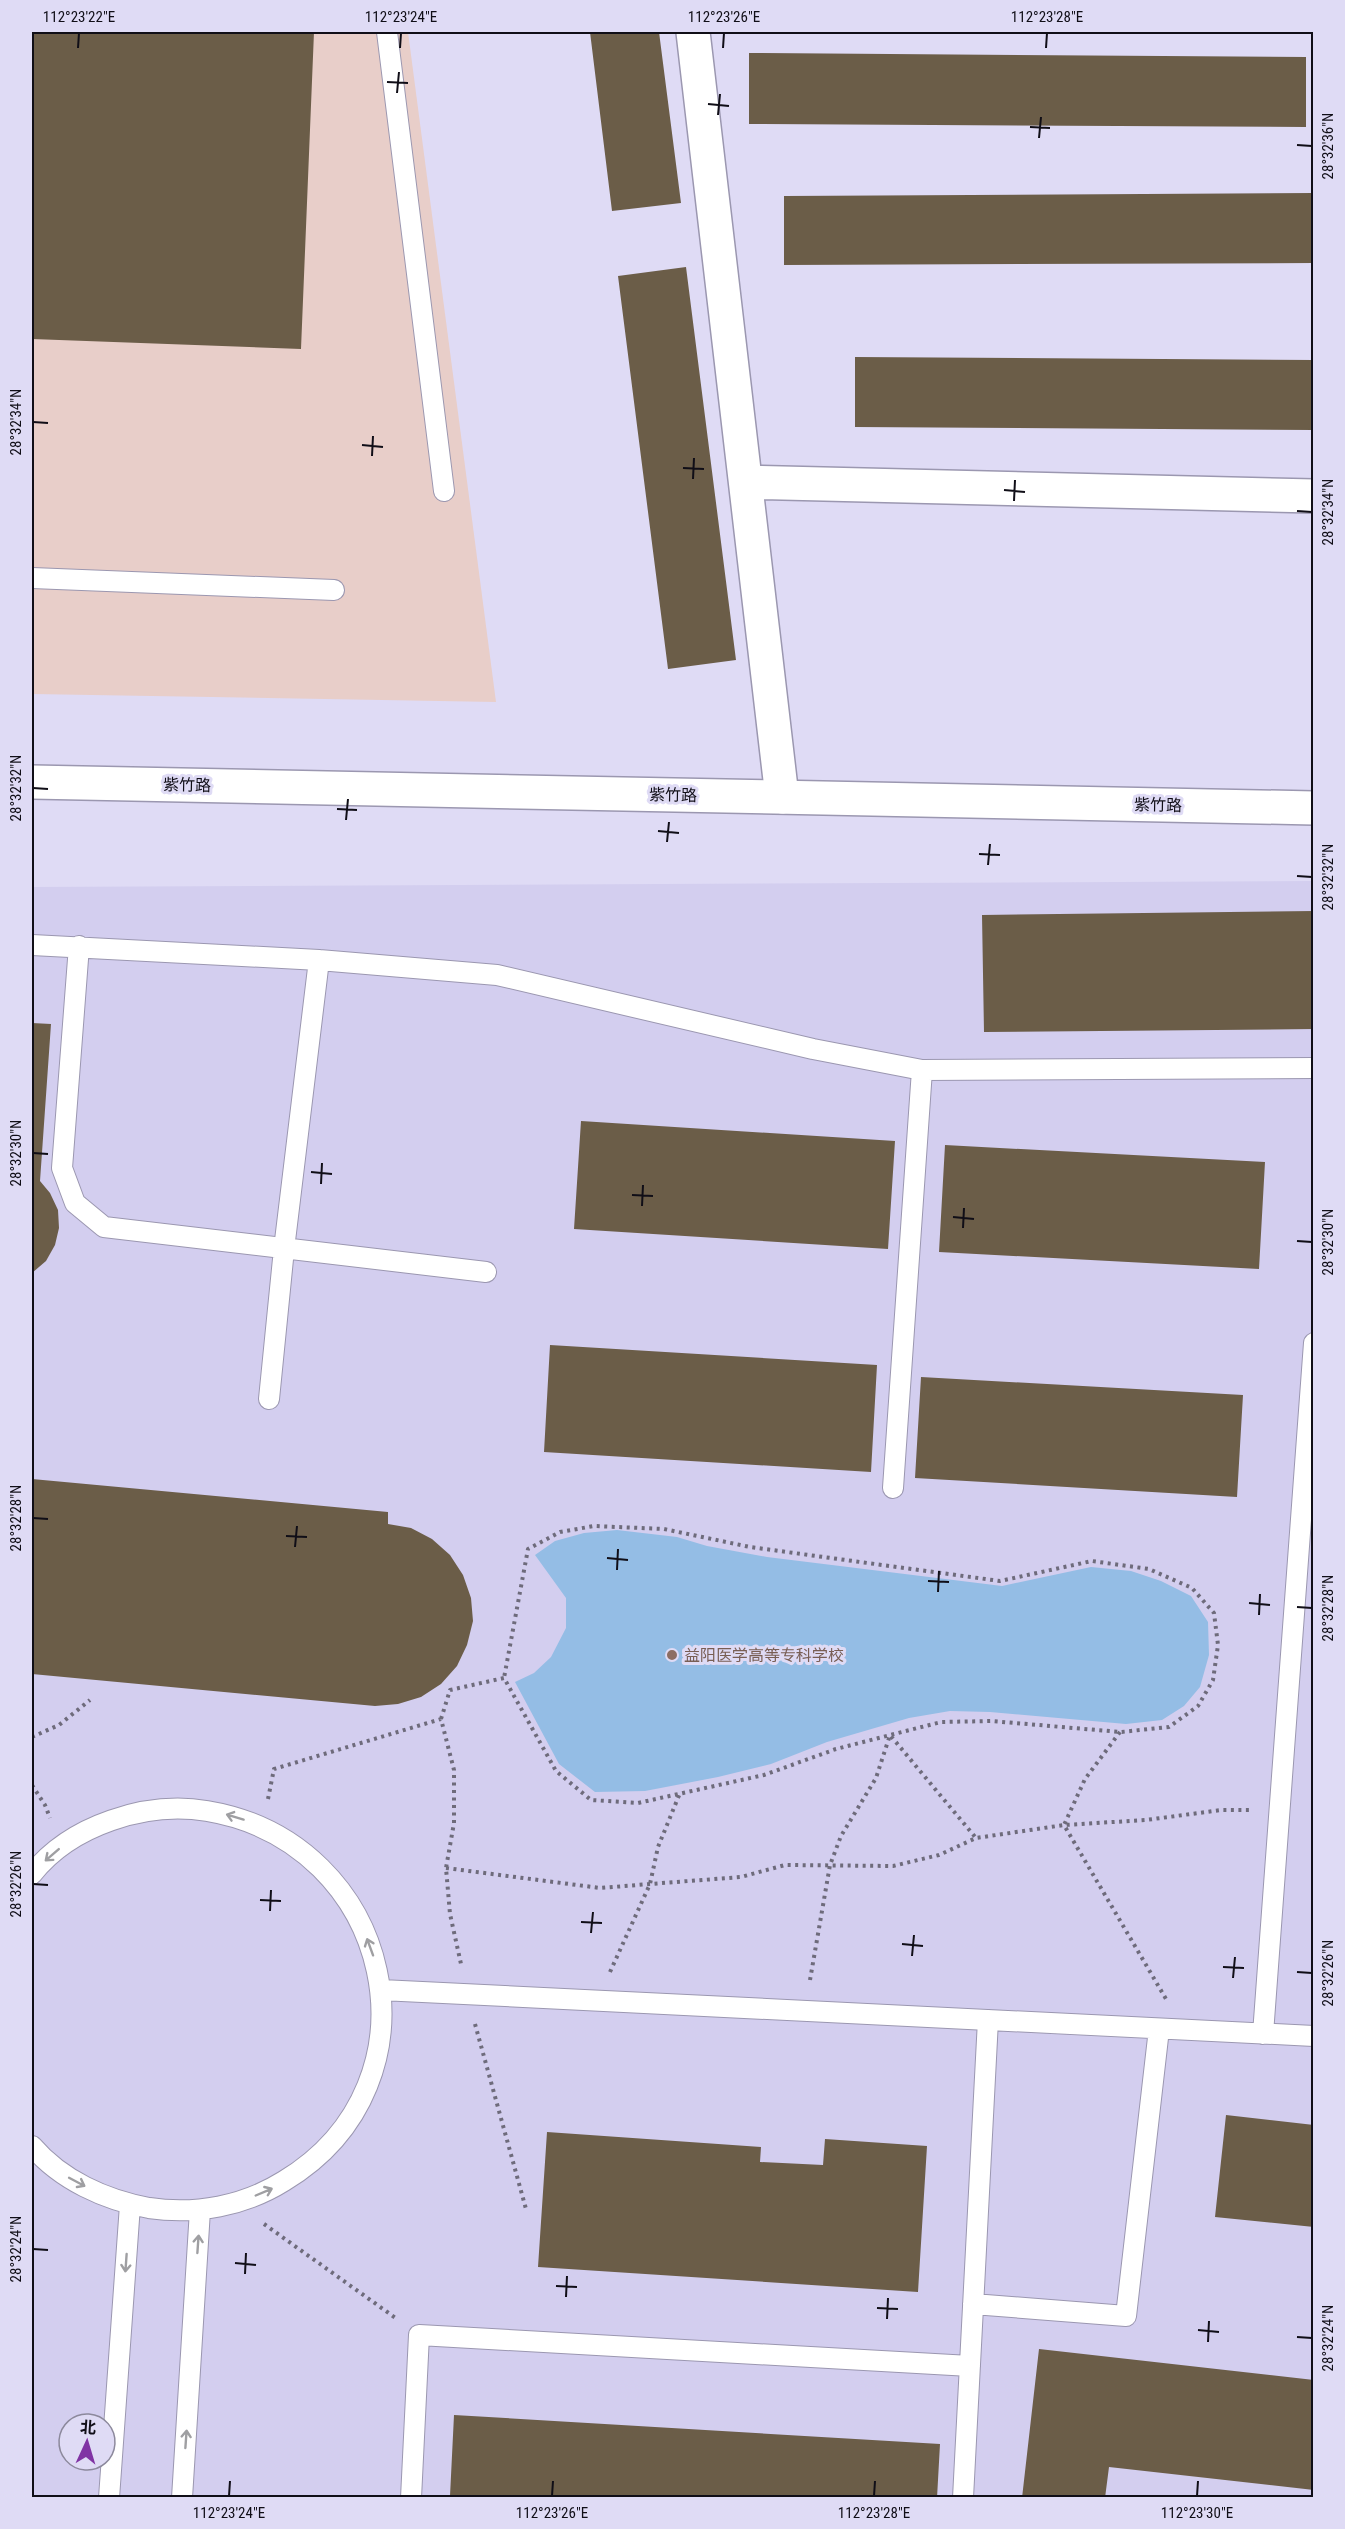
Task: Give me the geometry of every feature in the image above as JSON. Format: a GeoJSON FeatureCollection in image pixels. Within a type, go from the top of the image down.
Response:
{"type":"FeatureCollection","features":[{"type":"Feature","properties":{"kind":"street"},"geometry":{"type":"LineString","coordinates":[[693,32],[782,797]]}},
{"type":"Feature","properties":{"kind":"street"},"geometry":{"type":"LineString","coordinates":[[746,482],[1314,496]]}},
{"type":"Feature","properties":{"kind":"street","name":"紫竹路"},"geometry":{"type":"LineString","coordinates":[[32,782],[1314,808]]}},
{"type":"Feature","properties":{"kind":"lane"},"geometry":{"type":"LineString","coordinates":[[387,32],[444,491]]}},
{"type":"Feature","properties":{"kind":"lane"},"geometry":{"type":"LineString","coordinates":[[32,578],[334,591]]}},
{"type":"Feature","properties":{"kind":"lane"},"geometry":{"type":"LineString","coordinates":[[32,945],[319,960],[497,975],[813,1049],[922,1070],[1314,1068]]}},
{"type":"Feature","properties":{"kind":"lane"},"geometry":{"type":"LineString","coordinates":[[79,946],[62,1168],[75,1203],[104,1227],[486,1272]]}},
{"type":"Feature","properties":{"kind":"lane"},"geometry":{"type":"LineString","coordinates":[[269,1399],[284,1249],[319,960]]}},
{"type":"Feature","properties":{"kind":"lane"},"geometry":{"type":"LineString","coordinates":[[893,1488],[922,1070]]}},
{"type":"Feature","properties":{"kind":"lane"},"geometry":{"type":"LineString","coordinates":[[1263,2034],[1314,1343]]}},
{"type":"Feature","properties":{"kind":"lane"},"geometry":{"type":"LineString","coordinates":[[32,1874],[61,1846],[92,1829],[124,1816],[159,1810],[195,1809],[229,1815],[262,1826],[293,1844],[321,1866],[343,1893],[362,1923],[374,1955],[381,1990],[381,2025],[376,2059],[364,2093],[347,2123],[325,2150],[298,2173],[268,2191],[234,2203],[200,2210],[165,2210],[130,2205],[97,2193],[66,2176],[32,2146]]}},
{"type":"Feature","properties":{"kind":"lane"},"geometry":{"type":"LineString","coordinates":[[381,1990],[1314,2036]]}},
{"type":"Feature","properties":{"kind":"lane"},"geometry":{"type":"LineString","coordinates":[[963,2498],[988,2020]]}},
{"type":"Feature","properties":{"kind":"lane"},"geometry":{"type":"LineString","coordinates":[[973,2304],[1126,2316],[1159,2028]]}},
{"type":"Feature","properties":{"kind":"lane"},"geometry":{"type":"LineString","coordinates":[[109,2498],[130,2205]]}},
{"type":"Feature","properties":{"kind":"lane"},"geometry":{"type":"LineString","coordinates":[[183,2498],[200,2210]]}},
{"type":"Feature","properties":{"kind":"lane"},"geometry":{"type":"LineString","coordinates":[[411,2498],[419,2335],[970,2366]]}},
{"type":"Feature","properties":{"kind":"path"},"geometry":{"type":"LineString","coordinates":[[594,1526],[664,1529],[750,1548],[1000,1581],[1092,1561],[1149,1569],[1192,1588],[1214,1613],[1218,1645],[1213,1680],[1198,1706],[1169,1727],[1120,1732],[991,1721],[941,1722],[836,1749],[764,1775],[638,1803],[591,1800],[556,1771],[504,1678],[528,1549],[560,1532],[594,1526]]}},
{"type":"Feature","properties":{"kind":"path"},"geometry":{"type":"LineString","coordinates":[[504,1678],[450,1690],[441,1719],[454,1770],[454,1823],[446,1868],[450,1914],[467,1994],[526,2209]]}},
{"type":"Feature","properties":{"kind":"path"},"geometry":{"type":"LineString","coordinates":[[32,1737],[59,1725],[90,1700]]}},
{"type":"Feature","properties":{"kind":"path"},"geometry":{"type":"LineString","coordinates":[[262,1826],[274,1769],[441,1719]]}},
{"type":"Feature","properties":{"kind":"path"},"geometry":{"type":"LineString","coordinates":[[1064,1825],[1085,1779],[1120,1732]]}},
{"type":"Feature","properties":{"kind":"path"},"geometry":{"type":"LineString","coordinates":[[890,1735],[976,1838]]}},
{"type":"Feature","properties":{"kind":"path"},"geometry":{"type":"LineString","coordinates":[[805,2011],[830,1865],[841,1836],[876,1778],[890,1735]]}},
{"type":"Feature","properties":{"kind":"path"},"geometry":{"type":"LineString","coordinates":[[597,2000],[651,1884],[658,1847],[680,1792]]}},
{"type":"Feature","properties":{"kind":"path"},"geometry":{"type":"LineString","coordinates":[[446,1868],[600,1887],[651,1884],[741,1877],[785,1865],[893,1866],[939,1855],[976,1838],[1064,1825],[1146,1820],[1221,1810],[1279,1811]]}},
{"type":"Feature","properties":{"kind":"path"},"geometry":{"type":"LineString","coordinates":[[1064,1825],[1184,2030]]}},
{"type":"Feature","properties":{"kind":"path"},"geometry":{"type":"LineString","coordinates":[[234,2203],[419,2335]]}},
{"type":"Feature","properties":{"kind":"shaded area"},"geometry":{"type":"Polygon","coordinates":[[[32,32],[408,32],[496,702],[32,694],[32,32]]]}},
{"type":"Feature","properties":{"kind":"shaded area","name":"益阳医学高等专科学校"},"geometry":{"type":"Polygon","coordinates":[[[1313,881],[1313,2497],[32,2497],[32,887],[1313,881]]]}},
{"type":"Feature","properties":{"kind":"water"},"geometry":{"type":"Polygon","coordinates":[[[617,1530],[677,1537],[707,1546],[767,1557],[1002,1586],[1091,1567],[1131,1571],[1161,1581],[1191,1596],[1208,1622],[1209,1655],[1200,1687],[1184,1706],[1162,1720],[1126,1724],[990,1712],[950,1711],[909,1718],[827,1742],[771,1764],[718,1777],[645,1791],[595,1792],[559,1764],[515,1682],[534,1673],[551,1657],[566,1628],[566,1598],[535,1555],[555,1541],[584,1533],[617,1530]]]}},
{"type":"Feature","properties":{"kind":"building"},"geometry":{"type":"Polygon","coordinates":[[[32,32],[314,32],[301,349],[32,339],[32,32]]]}},
{"type":"Feature","properties":{"kind":"building"},"geometry":{"type":"Polygon","coordinates":[[[590,32],[659,32],[681,203],[612,211],[590,32]]]}},
{"type":"Feature","properties":{"kind":"building"},"geometry":{"type":"Polygon","coordinates":[[[749,53],[1306,57],[1306,127],[749,124],[749,53]]]}},
{"type":"Feature","properties":{"kind":"building"},"geometry":{"type":"Polygon","coordinates":[[[1314,193],[1314,263],[784,265],[784,196],[1314,193]]]}},
{"type":"Feature","properties":{"kind":"building"},"geometry":{"type":"Polygon","coordinates":[[[686,267],[736,660],[668,669],[618,276],[686,267]]]}},
{"type":"Feature","properties":{"kind":"building"},"geometry":{"type":"Polygon","coordinates":[[[855,357],[1314,360],[1314,430],[855,427],[855,357]]]}},
{"type":"Feature","properties":{"kind":"building"},"geometry":{"type":"Polygon","coordinates":[[[1314,911],[1314,1029],[984,1032],[982,915],[1314,911]]]}},
{"type":"Feature","properties":{"kind":"building"},"geometry":{"type":"Polygon","coordinates":[[[32,1023],[51,1024],[40,1181],[50,1193],[58,1210],[59,1228],[55,1245],[46,1261],[32,1273],[32,1023]]]}},
{"type":"Feature","properties":{"kind":"building"},"geometry":{"type":"Polygon","coordinates":[[[581,1121],[895,1141],[888,1249],[574,1229],[581,1121]]]}},
{"type":"Feature","properties":{"kind":"building"},"geometry":{"type":"Polygon","coordinates":[[[945,1145],[1265,1162],[1259,1269],[939,1252],[945,1145]]]}},
{"type":"Feature","properties":{"kind":"building"},"geometry":{"type":"Polygon","coordinates":[[[550,1345],[877,1365],[871,1472],[544,1452],[550,1345]]]}},
{"type":"Feature","properties":{"kind":"building"},"geometry":{"type":"Polygon","coordinates":[[[921,1377],[1243,1395],[1237,1497],[915,1478],[921,1377]]]}},
{"type":"Feature","properties":{"kind":"building"},"geometry":{"type":"Polygon","coordinates":[[[32,1479],[388,1512],[388,1524],[411,1528],[432,1539],[450,1555],[463,1575],[471,1598],[473,1621],[467,1645],[457,1666],[441,1684],[421,1697],[398,1704],[375,1706],[32,1674],[32,1479]]]}},
{"type":"Feature","properties":{"kind":"building"},"geometry":{"type":"Polygon","coordinates":[[[1226,2115],[1314,2125],[1314,2227],[1215,2217],[1226,2115]]]}},
{"type":"Feature","properties":{"kind":"building"},"geometry":{"type":"Polygon","coordinates":[[[547,2132],[761,2147],[760,2162],[823,2165],[825,2139],[927,2146],[918,2292],[538,2267],[547,2132]]]}},
{"type":"Feature","properties":{"kind":"building"},"geometry":{"type":"Polygon","coordinates":[[[1039,2349],[1314,2380],[1314,2490],[1109,2467],[1105,2498],[1022,2498],[1039,2349]]]}},
{"type":"Feature","properties":{"kind":"building"},"geometry":{"type":"Polygon","coordinates":[[[454,2415],[940,2444],[937,2498],[450,2496],[454,2415]]]}},
{"type":"Feature","properties":{"kind":"place","name":"益阳医学高等专科学校"},"geometry":{"type":"Point","coordinates":[672,1655]}}]}
